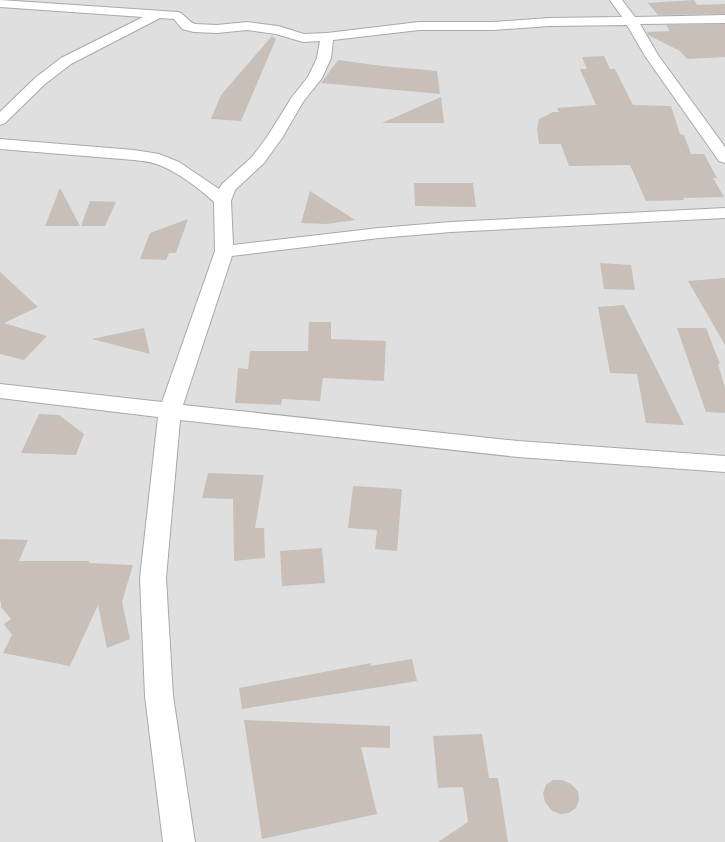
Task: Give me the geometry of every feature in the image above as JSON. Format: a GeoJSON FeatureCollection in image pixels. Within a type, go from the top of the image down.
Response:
{"type":"FeatureCollection","features":[{"type":"Feature","properties":{"kind":"street"},"geometry":{"type":"LineString","coordinates":[[616,0],[631,20],[652,56],[725,158]]}},
{"type":"Feature","properties":{"kind":"street"},"geometry":{"type":"LineString","coordinates":[[0,3],[178,16],[188,26],[194,28],[217,29],[247,26],[278,30],[303,38],[327,37],[419,26],[480,26],[549,22],[631,20],[725,20]]}},
{"type":"Feature","properties":{"kind":"street"},"geometry":{"type":"LineString","coordinates":[[0,120],[40,81],[66,61],[158,14]]}},
{"type":"Feature","properties":{"kind":"street"},"geometry":{"type":"LineString","coordinates":[[179,842],[158,696],[153,578],[170,411],[224,251],[222,201],[228,188],[258,160],[274,138],[297,100],[315,78],[324,58],[327,37]]}},
{"type":"Feature","properties":{"kind":"street"},"geometry":{"type":"LineString","coordinates":[[0,144],[134,155],[158,159],[173,165],[208,188],[222,201]]}},
{"type":"Feature","properties":{"kind":"street"},"geometry":{"type":"LineString","coordinates":[[224,251],[451,226],[725,213]]}},
{"type":"Feature","properties":{"kind":"street"},"geometry":{"type":"LineString","coordinates":[[0,391],[518,449],[725,464]]}},
{"type":"Feature","properties":{"kind":"shaded area"},"geometry":{"type":"Polygon","coordinates":[[[0,0],[725,0],[725,842],[0,842],[0,0]]]}},
{"type":"Feature","properties":{"kind":"building"},"geometry":{"type":"Polygon","coordinates":[[[694,0],[697,5],[725,4],[725,14],[658,15],[648,3],[694,0]]]}},
{"type":"Feature","properties":{"kind":"building"},"geometry":{"type":"Polygon","coordinates":[[[725,24],[725,57],[687,59],[680,51],[648,35],[647,32],[670,31],[666,25],[725,24]]]}},
{"type":"Feature","properties":{"kind":"building"},"geometry":{"type":"Polygon","coordinates":[[[272,36],[276,39],[241,121],[211,119],[221,95],[272,36]]]}},
{"type":"Feature","properties":{"kind":"building"},"geometry":{"type":"Polygon","coordinates":[[[604,56],[610,69],[615,69],[633,105],[671,106],[680,134],[684,135],[691,154],[704,154],[717,178],[713,178],[724,197],[646,201],[630,165],[569,166],[561,144],[539,144],[537,128],[539,119],[553,112],[559,112],[557,108],[596,105],[580,69],[587,69],[582,57],[604,56]]]}},
{"type":"Feature","properties":{"kind":"building"},"geometry":{"type":"Polygon","coordinates":[[[338,60],[437,71],[440,94],[321,83],[338,60]]]}},
{"type":"Feature","properties":{"kind":"building"},"geometry":{"type":"Polygon","coordinates":[[[441,97],[444,123],[382,123],[441,97]]]}},
{"type":"Feature","properties":{"kind":"building"},"geometry":{"type":"Polygon","coordinates":[[[414,183],[473,183],[476,207],[415,206],[414,183]]]}},
{"type":"Feature","properties":{"kind":"building"},"geometry":{"type":"Polygon","coordinates":[[[60,188],[80,226],[45,226],[60,188]]]}},
{"type":"Feature","properties":{"kind":"building"},"geometry":{"type":"Polygon","coordinates":[[[310,191],[355,220],[327,224],[301,223],[310,191]]]}},
{"type":"Feature","properties":{"kind":"building"},"geometry":{"type":"Polygon","coordinates":[[[90,201],[116,202],[105,226],[81,226],[90,201]]]}},
{"type":"Feature","properties":{"kind":"building"},"geometry":{"type":"Polygon","coordinates":[[[188,219],[176,253],[169,253],[166,260],[140,259],[150,233],[188,219]]]}},
{"type":"Feature","properties":{"kind":"building"},"geometry":{"type":"Polygon","coordinates":[[[600,263],[631,265],[635,290],[604,289],[600,263]]]}},
{"type":"Feature","properties":{"kind":"building"},"geometry":{"type":"Polygon","coordinates":[[[0,272],[38,307],[4,323],[47,336],[24,360],[0,354],[0,272]]]}},
{"type":"Feature","properties":{"kind":"building"},"geometry":{"type":"Polygon","coordinates":[[[725,278],[725,345],[688,281],[725,278]]]}},
{"type":"Feature","properties":{"kind":"building"},"geometry":{"type":"Polygon","coordinates":[[[624,305],[684,425],[646,423],[637,374],[610,373],[598,307],[624,305]]]}},
{"type":"Feature","properties":{"kind":"building"},"geometry":{"type":"Polygon","coordinates":[[[309,322],[331,322],[331,339],[386,341],[384,381],[323,378],[320,401],[282,399],[281,405],[235,403],[238,368],[248,369],[250,351],[308,351],[309,322]]]}},
{"type":"Feature","properties":{"kind":"building"},"geometry":{"type":"Polygon","coordinates":[[[144,328],[150,354],[92,339],[144,328]]]}},
{"type":"Feature","properties":{"kind":"building"},"geometry":{"type":"Polygon","coordinates":[[[677,328],[706,328],[720,364],[718,364],[725,388],[725,413],[706,412],[677,328]]]}},
{"type":"Feature","properties":{"kind":"building"},"geometry":{"type":"Polygon","coordinates":[[[39,414],[59,415],[84,434],[76,455],[21,453],[39,414]]]}},
{"type":"Feature","properties":{"kind":"building"},"geometry":{"type":"Polygon","coordinates":[[[208,473],[264,475],[255,528],[264,528],[265,558],[234,561],[233,499],[202,498],[208,473]]]}},
{"type":"Feature","properties":{"kind":"building"},"geometry":{"type":"Polygon","coordinates":[[[353,486],[402,489],[397,551],[375,549],[377,530],[348,528],[353,486]]]}},
{"type":"Feature","properties":{"kind":"building"},"geometry":{"type":"Polygon","coordinates":[[[0,539],[28,540],[19,561],[89,561],[89,563],[133,565],[122,602],[130,639],[107,648],[98,605],[70,666],[3,653],[12,635],[4,624],[11,619],[1,607],[1,601],[0,603],[0,539]]]}},
{"type":"Feature","properties":{"kind":"building"},"geometry":{"type":"Polygon","coordinates":[[[322,548],[325,583],[282,586],[280,551],[322,548]]]}},
{"type":"Feature","properties":{"kind":"building"},"geometry":{"type":"Polygon","coordinates":[[[412,659],[417,681],[242,709],[239,688],[371,663],[370,666],[412,659]]]}},
{"type":"Feature","properties":{"kind":"building"},"geometry":{"type":"Polygon","coordinates":[[[244,720],[390,726],[390,748],[361,747],[377,814],[262,839],[244,720]]]}},
{"type":"Feature","properties":{"kind":"building"},"geometry":{"type":"Polygon","coordinates":[[[482,734],[489,778],[498,778],[508,842],[438,842],[468,822],[463,787],[438,788],[433,736],[482,734]]]}},
{"type":"Feature","properties":{"kind":"building"},"geometry":{"type":"Polygon","coordinates":[[[553,780],[562,780],[571,784],[578,791],[579,800],[576,808],[569,813],[560,814],[551,810],[545,802],[543,793],[546,785],[553,780]]]}}]}
